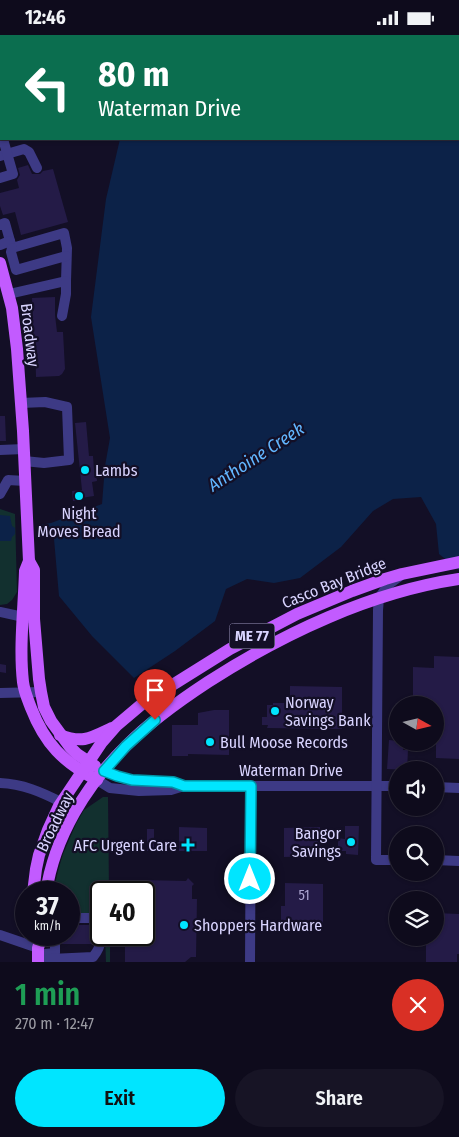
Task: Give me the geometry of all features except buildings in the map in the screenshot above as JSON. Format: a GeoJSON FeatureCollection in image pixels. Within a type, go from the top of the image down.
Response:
{"type":"FeatureCollection","features":[{"type":"Feature","properties":{"kind":"main road","name":"Broadway"},"geometry":{"type":"LineString","coordinates":[[0,264],[14,321],[18,349],[29,561],[25,571],[29,618],[40,693],[51,721],[85,767]]}},
{"type":"Feature","properties":{"kind":"main road","name":"Casco Bay Bridge"},"geometry":{"type":"LineString","coordinates":[[85,767],[116,726],[142,704],[251,637],[352,591],[402,574],[459,562]]}},
{"type":"Feature","properties":{"kind":"main road","name":"Casco Bay Bridge"},"geometry":{"type":"LineString","coordinates":[[100,776],[126,746],[174,705],[248,657],[347,610],[379,598],[406,590],[459,579]]}},
{"type":"Feature","properties":{"kind":"main road","name":"Broadway"},"geometry":{"type":"LineString","coordinates":[[29,618],[22,658],[25,692],[44,736],[65,760],[85,767]]}},
{"type":"Feature","properties":{"kind":"main road"},"geometry":{"type":"LineString","coordinates":[[60,735],[71,739],[85,740],[116,726]]}},
{"type":"Feature","properties":{"kind":"main road","name":"Broadway"},"geometry":{"type":"LineString","coordinates":[[34,881],[39,855],[52,818],[85,767]]}},
{"type":"Feature","properties":{"kind":"main road","name":"Waterman Drive"},"geometry":{"type":"LineString","coordinates":[[85,767],[100,776]]}},
{"type":"Feature","properties":{"kind":"main road","name":"Broadway"},"geometry":{"type":"LineString","coordinates":[[49,881],[64,834],[76,811],[100,776]]}},
{"type":"Feature","properties":{"kind":"street"},"geometry":{"type":"LineString","coordinates":[[0,179],[13,174],[4,155],[3,140]]}},
{"type":"Feature","properties":{"kind":"street"},"geometry":{"type":"LineString","coordinates":[[4,155],[24,149],[29,152],[37,168]]}},
{"type":"Feature","properties":{"kind":"street"},"geometry":{"type":"LineString","coordinates":[[0,225],[5,223],[11,245],[10,252],[16,270],[66,256]]}},
{"type":"Feature","properties":{"kind":"street"},"geometry":{"type":"LineString","coordinates":[[0,245],[11,245],[64,233],[67,248],[66,294],[62,316]]}},
{"type":"Feature","properties":{"kind":"street"},"geometry":{"type":"LineString","coordinates":[[0,264],[13,260]]}},
{"type":"Feature","properties":{"kind":"street"},"geometry":{"type":"LineString","coordinates":[[5,288],[66,281]]}},
{"type":"Feature","properties":{"kind":"street"},"geometry":{"type":"LineString","coordinates":[[0,450],[24,455],[44,463],[69,460],[67,407],[45,403],[21,403]]}},
{"type":"Feature","properties":{"kind":"street"},"geometry":{"type":"LineString","coordinates":[[0,494],[8,480],[25,481]]}},
{"type":"Feature","properties":{"kind":"street"},"geometry":{"type":"LineString","coordinates":[[389,860],[376,860],[379,598],[388,585],[402,574]]}},
{"type":"Feature","properties":{"kind":"street"},"geometry":{"type":"LineString","coordinates":[[0,612],[29,618]]}},
{"type":"Feature","properties":{"kind":"street"},"geometry":{"type":"LineString","coordinates":[[0,693],[40,693]]}},
{"type":"Feature","properties":{"kind":"street","name":"Waterman Drive"},"geometry":{"type":"LineString","coordinates":[[100,776],[110,788],[138,791],[171,790],[184,786],[389,787]]}},
{"type":"Feature","properties":{"kind":"street"},"geometry":{"type":"LineString","coordinates":[[0,783],[10,783],[34,789],[61,802]]}},
{"type":"Feature","properties":{"kind":"street"},"geometry":{"type":"LineString","coordinates":[[250,962],[251,786]]}},
{"type":"Feature","properties":{"kind":"street"},"geometry":{"type":"LineString","coordinates":[[444,787],[459,788]]}},
{"type":"Feature","properties":{"kind":"street"},"geometry":{"type":"LineString","coordinates":[[444,860],[459,861]]}},
{"type":"Feature","properties":{"kind":"street"},"geometry":{"type":"LineString","coordinates":[[0,935],[38,957],[95,960],[100,949],[101,931],[99,921],[94,918],[80,918]]}},
{"type":"Feature","properties":{"kind":"street"},"geometry":{"type":"LineString","coordinates":[[38,957],[55,953],[55,946]]}},
{"type":"Feature","properties":{"kind":"green space"},"geometry":{"type":"Polygon","coordinates":[[[0,509],[15,514],[17,592],[7,604],[0,605],[0,509]]]}},
{"type":"Feature","properties":{"kind":"green space"},"geometry":{"type":"Polygon","coordinates":[[[103,797],[108,797],[109,881],[90,881],[90,914],[80,914],[80,881],[56,881],[63,854],[84,810],[103,797]]]}},
{"type":"Feature","properties":{"kind":"green space"},"geometry":{"type":"Polygon","coordinates":[[[105,946],[110,946],[110,962],[106,962],[105,946]]]}},
{"type":"Feature","properties":{"kind":"water","name":"Anthoine Creek"},"geometry":{"type":"Polygon","coordinates":[[[120,140],[459,140],[459,570],[439,554],[436,524],[421,497],[393,499],[373,511],[341,547],[300,578],[274,583],[247,579],[226,589],[215,621],[175,651],[134,678],[92,636],[59,596],[54,539],[49,536],[40,536],[39,525],[51,523],[102,504],[105,466],[110,438],[91,317],[106,199],[120,140]]]}},
{"type":"Feature","properties":{"kind":"water"},"geometry":{"type":"Polygon","coordinates":[[[0,515],[10,516],[12,526],[15,528],[15,534],[11,541],[0,541],[0,515]]]}},
{"type":"Feature","properties":{"kind":"place","name":"Lambs"},"geometry":{"type":"Point","coordinates":[85,470]}},
{"type":"Feature","properties":{"kind":"place","name":"Night Moves Bread"},"geometry":{"type":"Point","coordinates":[79,496]}},
{"type":"Feature","properties":{"kind":"place","name":"Norway Savings Bank"},"geometry":{"type":"Point","coordinates":[275,711]}},
{"type":"Feature","properties":{"kind":"place","name":"Bull Moose Records"},"geometry":{"type":"Point","coordinates":[210,742]}},
{"type":"Feature","properties":{"kind":"place","name":"Bangor Savings"},"geometry":{"type":"Point","coordinates":[351,842]}},
{"type":"Feature","properties":{"kind":"place","name":"AFC Urgent Care"},"geometry":{"type":"Point","coordinates":[188,845]}},
{"type":"Feature","properties":{"kind":"place","name":"Shoppers Hardware"},"geometry":{"type":"Point","coordinates":[184,925]}},
{"type":"Feature","properties":{"kind":"route"},"geometry":{"type":"LineString","coordinates":[[155,720],[126,746],[104,771],[132,780],[173,782],[184,786],[251,786],[250,879]]}}]}
